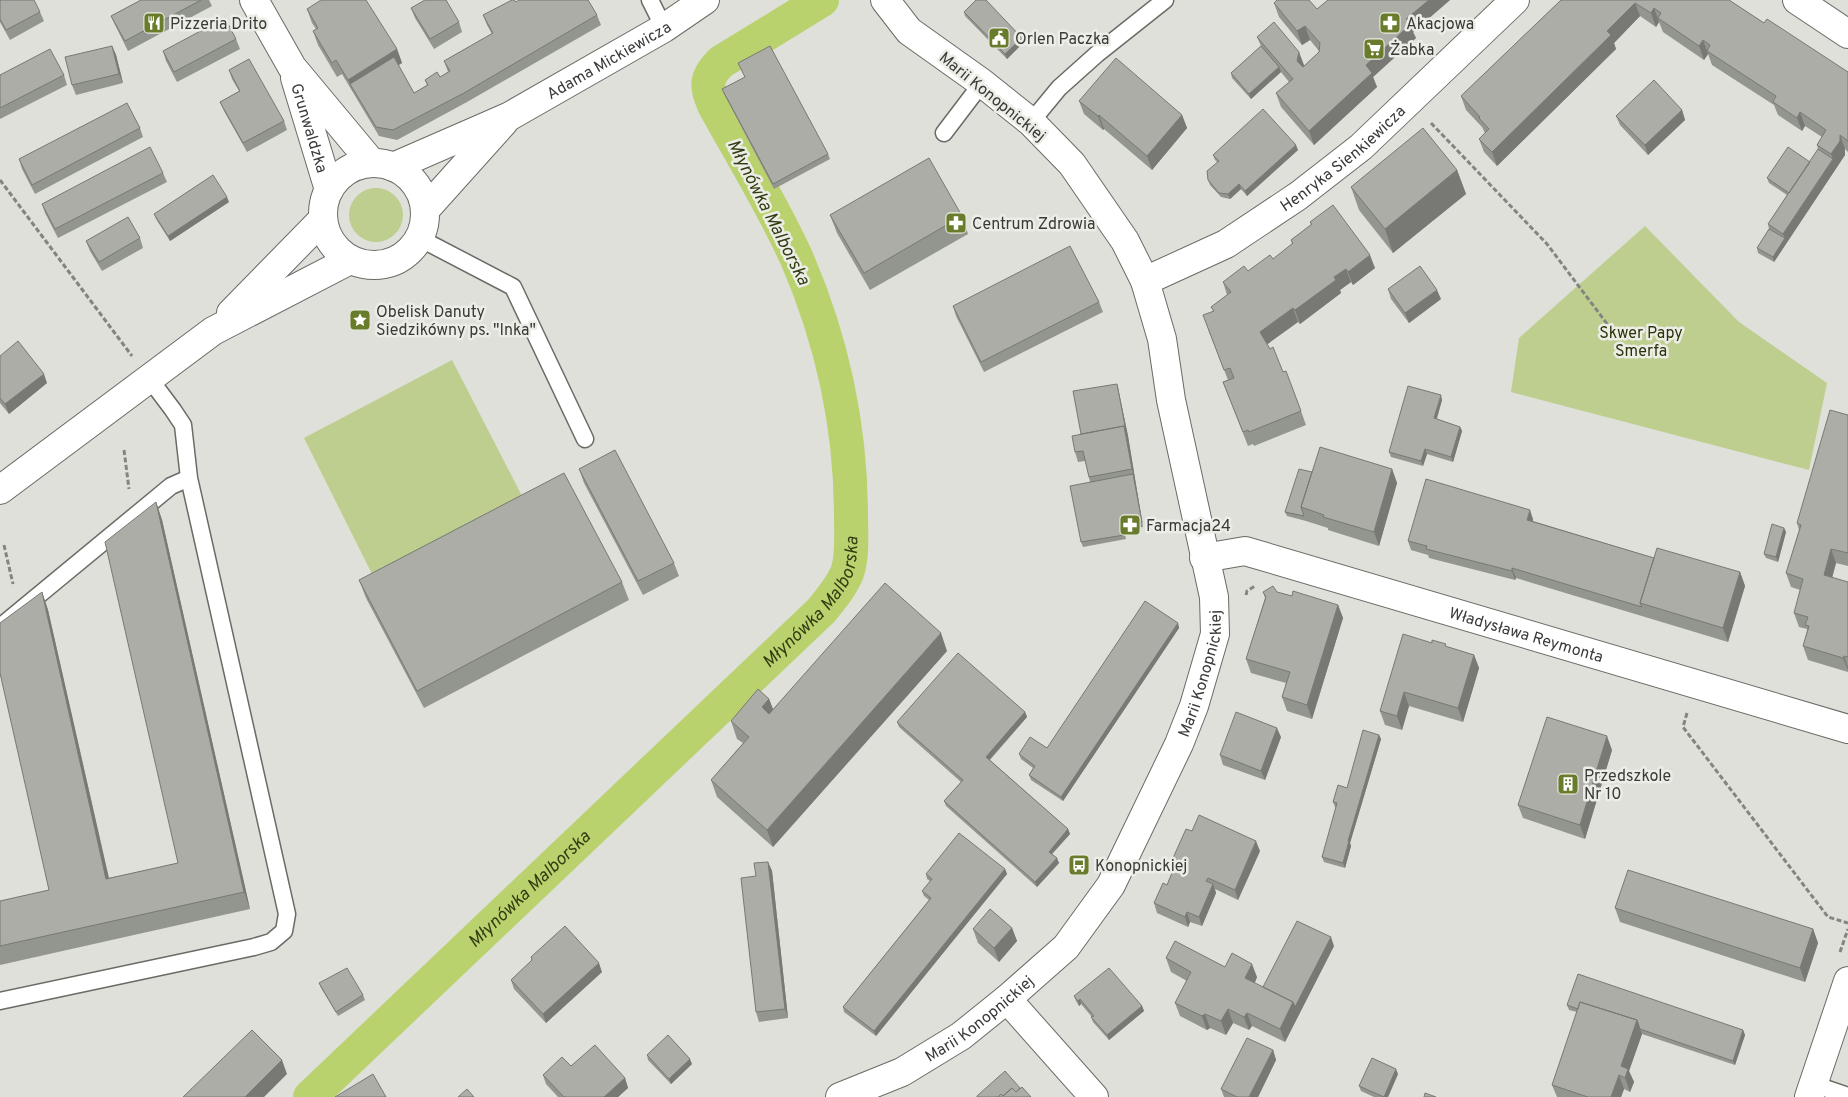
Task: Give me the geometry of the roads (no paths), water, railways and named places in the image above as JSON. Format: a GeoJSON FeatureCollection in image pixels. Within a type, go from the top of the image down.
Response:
{"type":"FeatureCollection","features":[{"type":"Feature","properties":{"kind":"street","name":"Grunwaldzka"},"geometry":{"type":"LineString","coordinates":[[254,0],[292,67],[329,190]]}},
{"type":"Feature","properties":{"kind":"street","name":"Adama Mickiewicza"},"geometry":{"type":"LineString","coordinates":[[383,165],[510,116],[664,28],[705,0]]}},
{"type":"Feature","properties":{"kind":"street","name":"Marii Konopnickiej"},"geometry":{"type":"LineString","coordinates":[[840,1097],[902,1072],[961,1036],[1066,946],[1110,884],[1179,744],[1194,706],[1215,634],[1214,598],[1171,400],[1162,339],[1145,281],[1125,241],[1072,164],[1031,122],[982,83],[909,31],[884,0]]}},
{"type":"Feature","properties":{"kind":"street","name":"Henryka Sienkiewicza"},"geometry":{"type":"LineString","coordinates":[[1145,281],[1226,244],[1298,196],[1361,147],[1515,0]]}},
{"type":"Feature","properties":{"kind":"street"},"geometry":{"type":"LineString","coordinates":[[1797,0],[1848,34]]}},
{"type":"Feature","properties":{"kind":"street","name":"Grunwaldzka"},"geometry":{"type":"LineString","coordinates":[[292,67],[383,165]]}},
{"type":"Feature","properties":{"kind":"street","name":"Adama Mickiewicza"},"geometry":{"type":"LineString","coordinates":[[426,210],[510,116]]}},
{"type":"Feature","properties":{"kind":"street"},"geometry":{"type":"LineString","coordinates":[[359,165],[383,165],[406,174],[415,184],[422,196],[426,210],[425,226],[421,239],[409,253],[396,261],[381,266],[365,265],[350,260],[337,250],[327,236],[323,219],[324,204],[329,190],[337,179],[347,171],[359,165]]}},
{"type":"Feature","properties":{"kind":"street"},"geometry":{"type":"LineString","coordinates":[[213,332],[323,219]]}},
{"type":"Feature","properties":{"kind":"street"},"geometry":{"type":"LineString","coordinates":[[0,490],[213,332],[350,260]]}},
{"type":"Feature","properties":{"kind":"street","name":"Władysława Reymonta"},"geometry":{"type":"LineString","coordinates":[[1204,558],[1245,551],[1848,728]]}},
{"type":"Feature","properties":{"kind":"street"},"geometry":{"type":"LineString","coordinates":[[1811,1091],[1848,981]]}},
{"type":"Feature","properties":{"kind":"street"},"geometry":{"type":"LineString","coordinates":[[1006,999],[1094,1097]]}},
{"type":"Feature","properties":{"kind":"lane"},"geometry":{"type":"LineString","coordinates":[[650,0],[664,28]]}},
{"type":"Feature","properties":{"kind":"lane"},"geometry":{"type":"LineString","coordinates":[[1031,122],[1059,88],[1097,54],[1165,0]]}},
{"type":"Feature","properties":{"kind":"lane"},"geometry":{"type":"LineString","coordinates":[[944,133],[982,83]]}},
{"type":"Feature","properties":{"kind":"lane"},"geometry":{"type":"LineString","coordinates":[[421,239],[513,287],[585,439]]}},
{"type":"Feature","properties":{"kind":"lane"},"geometry":{"type":"LineString","coordinates":[[0,1001],[254,947],[271,942],[284,931],[287,914],[189,478],[183,425],[149,378]]}},
{"type":"Feature","properties":{"kind":"lane"},"geometry":{"type":"LineString","coordinates":[[0,627],[171,486],[189,478]]}},
{"type":"Feature","properties":{"kind":"lane"},"geometry":{"type":"LineString","coordinates":[[1811,1091],[1848,1096]]}},
{"type":"Feature","properties":{"kind":"waterway","name":"Młynówka Malborska"},"geometry":{"type":"LineString","coordinates":[[310,1097],[821,611],[839,588],[847,573],[850,560],[851,538],[847,451],[837,385],[820,321],[788,239],[714,105],[708,87],[712,73],[721,62],[822,0]]}},
{"type":"Feature","properties":{"kind":"place","name":"Pizzeria Drito"},"geometry":{"type":"Point","coordinates":[154,23]}},
{"type":"Feature","properties":{"kind":"place","name":"Akacjowa"},"geometry":{"type":"Point","coordinates":[1390,23]}},
{"type":"Feature","properties":{"kind":"place","name":"Orlen Paczka"},"geometry":{"type":"Point","coordinates":[999,38]}},
{"type":"Feature","properties":{"kind":"place","name":"Żabka"},"geometry":{"type":"Point","coordinates":[1374,49]}},
{"type":"Feature","properties":{"kind":"place","name":"Centrum Zdrowia"},"geometry":{"type":"Point","coordinates":[956,223]}},
{"type":"Feature","properties":{"kind":"place","name":"Obelisk Danuty Siedzikówny ps. \"Inka\""},"geometry":{"type":"Point","coordinates":[360,320]}},
{"type":"Feature","properties":{"kind":"place","name":"Farmacja24"},"geometry":{"type":"Point","coordinates":[1130,525]}},
{"type":"Feature","properties":{"kind":"place","name":"Przedszkole Nr 10"},"geometry":{"type":"Point","coordinates":[1568,784]}},
{"type":"Feature","properties":{"kind":"place","name":"Konopnickiej"},"geometry":{"type":"Point","coordinates":[1079,865]}},
{"type":"Feature","properties":{"kind":"park label","name":"Skwer Papy Smerfa"},"geometry":{"type":"Point","coordinates":[1641,341]}}]}
